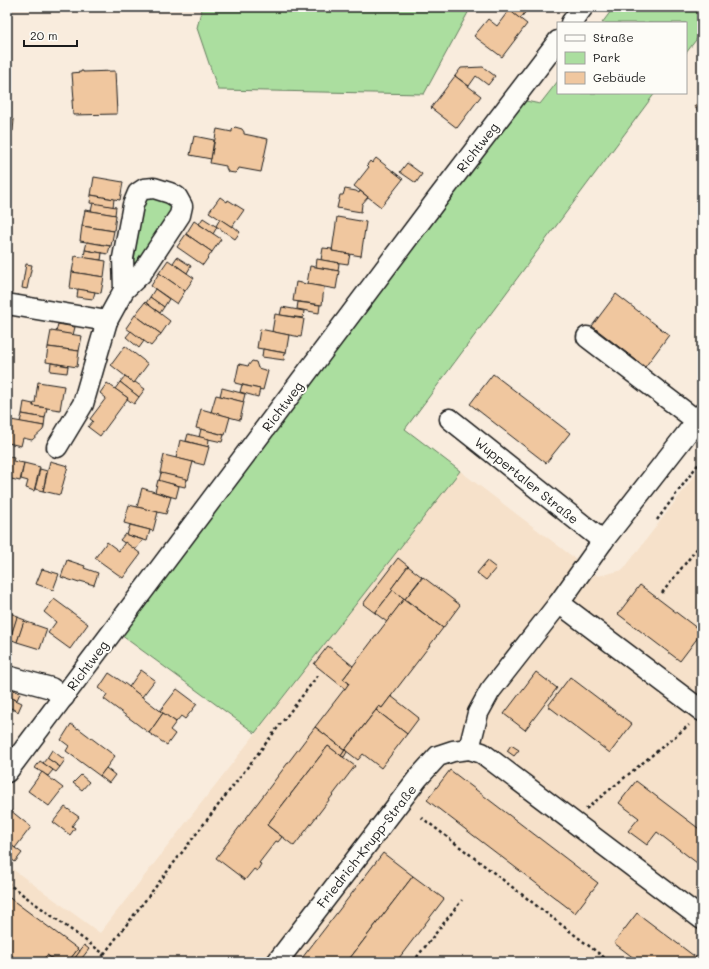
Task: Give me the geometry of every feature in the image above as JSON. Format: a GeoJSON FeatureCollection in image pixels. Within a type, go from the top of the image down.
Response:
{"type":"FeatureCollection","features":[{"type":"Feature","properties":{"kind":"street"},"geometry":{"type":"LineString","coordinates":[[572,22],[583,7]]}},
{"type":"Feature","properties":{"kind":"street","name":"Richtweg"},"geometry":{"type":"LineString","coordinates":[[7,772],[438,198],[557,42]]}},
{"type":"Feature","properties":{"kind":"street"},"geometry":{"type":"LineString","coordinates":[[57,447],[82,404],[107,321],[124,290],[141,274],[180,215],[182,206],[177,197],[170,193],[154,188],[144,189],[138,193],[133,205],[123,258],[124,290]]}},
{"type":"Feature","properties":{"kind":"street"},"geometry":{"type":"LineString","coordinates":[[7,304],[107,321]]}},
{"type":"Feature","properties":{"kind":"street"},"geometry":{"type":"LineString","coordinates":[[587,337],[699,417],[603,541],[559,603],[490,691],[478,713],[469,749],[482,753],[702,919]]}},
{"type":"Feature","properties":{"kind":"street","name":"Wuppertaler Straße"},"geometry":{"type":"LineString","coordinates":[[450,419],[603,541]]}},
{"type":"Feature","properties":{"kind":"street"},"geometry":{"type":"LineString","coordinates":[[559,603],[696,718]]}},
{"type":"Feature","properties":{"kind":"street"},"geometry":{"type":"LineString","coordinates":[[7,676],[51,688],[64,697]]}},
{"type":"Feature","properties":{"kind":"street","name":"Friedrich-Krupp-Straße"},"geometry":{"type":"LineString","coordinates":[[277,962],[418,778],[438,756],[453,751],[469,749]]}},
{"type":"Feature","properties":{"kind":"path"},"geometry":{"type":"LineString","coordinates":[[657,520],[702,460]]}},
{"type":"Feature","properties":{"kind":"path"},"geometry":{"type":"LineString","coordinates":[[662,593],[699,546],[702,548]]}},
{"type":"Feature","properties":{"kind":"path"},"geometry":{"type":"LineString","coordinates":[[98,962],[319,674]]}},
{"type":"Feature","properties":{"kind":"path"},"geometry":{"type":"LineString","coordinates":[[571,820],[696,718]]}},
{"type":"Feature","properties":{"kind":"path"},"geometry":{"type":"LineString","coordinates":[[421,817],[610,962]]}},
{"type":"Feature","properties":{"kind":"path"},"geometry":{"type":"LineString","coordinates":[[7,883],[104,954]]}},
{"type":"Feature","properties":{"kind":"path"},"geometry":{"type":"LineString","coordinates":[[413,962],[462,900]]}},
{"type":"Feature","properties":{"kind":"shaded area"},"geometry":{"type":"Polygon","coordinates":[[[702,466],[702,962],[7,962],[7,865],[100,933],[460,471],[598,576],[623,570],[702,466]]]}},
{"type":"Feature","properties":{"kind":"green space"},"geometry":{"type":"Polygon","coordinates":[[[202,7],[471,7],[424,94],[218,90],[197,28],[202,7]]]}},
{"type":"Feature","properties":{"kind":"green space"},"geometry":{"type":"Polygon","coordinates":[[[614,7],[702,7],[702,32],[687,52],[687,22],[603,22],[614,7]]]}},
{"type":"Feature","properties":{"kind":"green space"},"geometry":{"type":"Polygon","coordinates":[[[557,82],[557,94],[654,94],[405,429],[460,471],[255,733],[121,635],[523,103],[526,101],[540,104],[557,82]]]}},
{"type":"Feature","properties":{"kind":"green space"},"geometry":{"type":"Polygon","coordinates":[[[151,196],[172,204],[173,211],[130,274],[141,208],[147,198],[151,196]]]}},
{"type":"Feature","properties":{"kind":"building"},"geometry":{"type":"Polygon","coordinates":[[[523,7],[527,10],[520,19],[504,8],[523,7]]]}},
{"type":"Feature","properties":{"kind":"building"},"geometry":{"type":"Polygon","coordinates":[[[509,10],[527,24],[502,57],[474,36],[488,19],[497,26],[509,10]]]}},
{"type":"Feature","properties":{"kind":"building"},"geometry":{"type":"Polygon","coordinates":[[[483,67],[495,76],[488,85],[476,76],[469,86],[455,76],[461,68],[483,67]]]}},
{"type":"Feature","properties":{"kind":"building"},"geometry":{"type":"Polygon","coordinates":[[[81,71],[115,71],[117,114],[73,115],[72,100],[74,100],[72,73],[81,71]]]}},
{"type":"Feature","properties":{"kind":"building"},"geometry":{"type":"Polygon","coordinates":[[[455,76],[481,96],[457,128],[431,108],[455,76]]]}},
{"type":"Feature","properties":{"kind":"building"},"geometry":{"type":"Polygon","coordinates":[[[702,96],[702,113],[694,107],[702,96]]]}},
{"type":"Feature","properties":{"kind":"building"},"geometry":{"type":"Polygon","coordinates":[[[7,119],[14,120],[13,131],[7,130],[7,119]]]}},
{"type":"Feature","properties":{"kind":"building"},"geometry":{"type":"Polygon","coordinates":[[[235,127],[242,129],[244,134],[268,139],[261,172],[239,168],[235,173],[228,172],[226,166],[210,163],[217,129],[232,132],[235,127]]]}},
{"type":"Feature","properties":{"kind":"building"},"geometry":{"type":"Polygon","coordinates":[[[194,136],[214,140],[211,159],[190,155],[194,136]]]}},
{"type":"Feature","properties":{"kind":"building"},"geometry":{"type":"Polygon","coordinates":[[[376,158],[403,179],[381,207],[354,186],[369,167],[367,165],[370,161],[372,163],[376,158]]]}},
{"type":"Feature","properties":{"kind":"building"},"geometry":{"type":"Polygon","coordinates":[[[407,163],[422,174],[416,183],[400,172],[407,163]]]}},
{"type":"Feature","properties":{"kind":"building"},"geometry":{"type":"Polygon","coordinates":[[[94,177],[123,182],[120,200],[91,195],[94,177]]]}},
{"type":"Feature","properties":{"kind":"building"},"geometry":{"type":"Polygon","coordinates":[[[345,189],[359,193],[360,191],[368,197],[362,204],[361,212],[337,208],[340,195],[343,195],[345,189]]]}},
{"type":"Feature","properties":{"kind":"building"},"geometry":{"type":"Polygon","coordinates":[[[91,195],[114,199],[113,207],[90,203],[91,195]]]}},
{"type":"Feature","properties":{"kind":"building"},"geometry":{"type":"Polygon","coordinates":[[[220,197],[244,210],[232,227],[209,212],[220,197]]]}},
{"type":"Feature","properties":{"kind":"building"},"geometry":{"type":"Polygon","coordinates":[[[93,203],[116,207],[115,215],[91,211],[93,203]]]}},
{"type":"Feature","properties":{"kind":"building"},"geometry":{"type":"Polygon","coordinates":[[[85,210],[116,215],[114,231],[82,226],[85,210]]]}},
{"type":"Feature","properties":{"kind":"building"},"geometry":{"type":"Polygon","coordinates":[[[337,217],[366,222],[361,256],[332,251],[337,217]]]}},
{"type":"Feature","properties":{"kind":"building"},"geometry":{"type":"Polygon","coordinates":[[[203,218],[217,227],[213,234],[199,224],[203,218]]]}},
{"type":"Feature","properties":{"kind":"building"},"geometry":{"type":"Polygon","coordinates":[[[220,219],[232,227],[233,226],[240,232],[235,239],[216,226],[220,219]]]}},
{"type":"Feature","properties":{"kind":"building"},"geometry":{"type":"Polygon","coordinates":[[[194,221],[221,239],[212,252],[186,234],[194,221]]]}},
{"type":"Feature","properties":{"kind":"building"},"geometry":{"type":"Polygon","coordinates":[[[82,226],[114,231],[111,246],[80,241],[82,226]]]}},
{"type":"Feature","properties":{"kind":"building"},"geometry":{"type":"Polygon","coordinates":[[[186,234],[212,252],[203,265],[177,247],[186,234]]]}},
{"type":"Feature","properties":{"kind":"building"},"geometry":{"type":"Polygon","coordinates":[[[87,242],[110,246],[108,254],[85,250],[87,242]]]}},
{"type":"Feature","properties":{"kind":"building"},"geometry":{"type":"Polygon","coordinates":[[[323,248],[350,254],[348,264],[321,260],[323,248]]]}},
{"type":"Feature","properties":{"kind":"building"},"geometry":{"type":"Polygon","coordinates":[[[85,250],[102,253],[101,260],[84,258],[85,250]]]}},
{"type":"Feature","properties":{"kind":"building"},"geometry":{"type":"Polygon","coordinates":[[[75,256],[106,261],[104,277],[72,272],[75,256]]]}},
{"type":"Feature","properties":{"kind":"building"},"geometry":{"type":"Polygon","coordinates":[[[177,257],[191,266],[187,273],[173,263],[177,257]]]}},
{"type":"Feature","properties":{"kind":"building"},"geometry":{"type":"Polygon","coordinates":[[[317,259],[339,263],[338,271],[316,267],[317,259]]]}},
{"type":"Feature","properties":{"kind":"building"},"geometry":{"type":"Polygon","coordinates":[[[168,260],[194,278],[185,291],[159,273],[168,260]]]}},
{"type":"Feature","properties":{"kind":"building"},"geometry":{"type":"Polygon","coordinates":[[[26,264],[32,265],[27,289],[22,288],[26,264]]]}},
{"type":"Feature","properties":{"kind":"building"},"geometry":{"type":"Polygon","coordinates":[[[310,266],[339,271],[336,289],[307,284],[310,266]]]}},
{"type":"Feature","properties":{"kind":"building"},"geometry":{"type":"Polygon","coordinates":[[[72,272],[104,277],[101,293],[70,288],[72,272]]]}},
{"type":"Feature","properties":{"kind":"building"},"geometry":{"type":"Polygon","coordinates":[[[159,273],[185,291],[177,304],[151,286],[159,273]]]}},
{"type":"Feature","properties":{"kind":"building"},"geometry":{"type":"Polygon","coordinates":[[[296,282],[324,287],[322,305],[293,301],[296,282]]]}},
{"type":"Feature","properties":{"kind":"building"},"geometry":{"type":"Polygon","coordinates":[[[78,289],[95,292],[93,299],[77,297],[78,289]]]}},
{"type":"Feature","properties":{"kind":"building"},"geometry":{"type":"Polygon","coordinates":[[[155,289],[169,299],[164,307],[150,297],[155,289]]]}},
{"type":"Feature","properties":{"kind":"building"},"geometry":{"type":"Polygon","coordinates":[[[616,294],[669,335],[645,367],[592,326],[616,294]]]}},
{"type":"Feature","properties":{"kind":"building"},"geometry":{"type":"Polygon","coordinates":[[[150,297],[164,307],[160,313],[146,303],[150,297]]]}},
{"type":"Feature","properties":{"kind":"building"},"geometry":{"type":"Polygon","coordinates":[[[145,302],[170,321],[161,334],[135,315],[145,302]]]}},
{"type":"Feature","properties":{"kind":"building"},"geometry":{"type":"Polygon","coordinates":[[[298,302],[320,305],[319,313],[297,309],[298,302]]]}},
{"type":"Feature","properties":{"kind":"building"},"geometry":{"type":"Polygon","coordinates":[[[282,307],[304,311],[303,318],[280,315],[282,307]]]}},
{"type":"Feature","properties":{"kind":"building"},"geometry":{"type":"Polygon","coordinates":[[[275,314],[304,319],[301,337],[272,332],[275,314]]]}},
{"type":"Feature","properties":{"kind":"building"},"geometry":{"type":"Polygon","coordinates":[[[135,315],[161,334],[151,346],[126,328],[135,315]]]}},
{"type":"Feature","properties":{"kind":"building"},"geometry":{"type":"Polygon","coordinates":[[[58,324],[75,327],[73,335],[56,332],[58,324]]]}},
{"type":"Feature","properties":{"kind":"building"},"geometry":{"type":"Polygon","coordinates":[[[260,329],[289,335],[286,353],[257,348],[260,329]]]}},
{"type":"Feature","properties":{"kind":"building"},"geometry":{"type":"Polygon","coordinates":[[[51,331],[82,336],[79,351],[48,347],[51,331]]]}},
{"type":"Feature","properties":{"kind":"building"},"geometry":{"type":"Polygon","coordinates":[[[131,331],[144,341],[139,348],[126,337],[131,331]]]}},
{"type":"Feature","properties":{"kind":"building"},"geometry":{"type":"Polygon","coordinates":[[[125,346],[148,364],[134,383],[111,365],[125,346]]]}},
{"type":"Feature","properties":{"kind":"building"},"geometry":{"type":"Polygon","coordinates":[[[48,347],[79,351],[77,367],[46,362],[48,347]]]}},
{"type":"Feature","properties":{"kind":"building"},"geometry":{"type":"Polygon","coordinates":[[[263,349],[285,353],[284,360],[262,357],[263,349]]]}},
{"type":"Feature","properties":{"kind":"building"},"geometry":{"type":"Polygon","coordinates":[[[252,361],[256,362],[258,368],[268,371],[263,390],[235,383],[239,364],[248,366],[252,361]]]}},
{"type":"Feature","properties":{"kind":"building"},"geometry":{"type":"Polygon","coordinates":[[[51,363],[68,366],[67,373],[50,371],[51,363]]]}},
{"type":"Feature","properties":{"kind":"building"},"geometry":{"type":"Polygon","coordinates":[[[493,374],[570,433],[546,463],[470,404],[493,374]]]}},
{"type":"Feature","properties":{"kind":"building"},"geometry":{"type":"Polygon","coordinates":[[[125,376],[145,389],[139,397],[120,382],[125,376]]]}},
{"type":"Feature","properties":{"kind":"building"},"geometry":{"type":"Polygon","coordinates":[[[38,382],[64,386],[60,410],[33,406],[35,403],[38,382]]]}},
{"type":"Feature","properties":{"kind":"building"},"geometry":{"type":"Polygon","coordinates":[[[120,382],[139,397],[134,404],[115,389],[120,382]]]}},
{"type":"Feature","properties":{"kind":"building"},"geometry":{"type":"Polygon","coordinates":[[[107,383],[128,398],[100,436],[88,427],[93,421],[90,419],[106,398],[100,393],[107,383]]]}},
{"type":"Feature","properties":{"kind":"building"},"geometry":{"type":"Polygon","coordinates":[[[242,385],[260,389],[258,397],[240,392],[242,385]]]}},
{"type":"Feature","properties":{"kind":"building"},"geometry":{"type":"Polygon","coordinates":[[[222,388],[245,394],[243,402],[220,396],[222,388]]]}},
{"type":"Feature","properties":{"kind":"building"},"geometry":{"type":"Polygon","coordinates":[[[216,395],[244,402],[240,420],[211,412],[216,395]]]}},
{"type":"Feature","properties":{"kind":"building"},"geometry":{"type":"Polygon","coordinates":[[[24,402],[33,404],[33,406],[47,408],[45,418],[22,414],[24,402]]]}},
{"type":"Feature","properties":{"kind":"building"},"geometry":{"type":"Polygon","coordinates":[[[201,409],[230,417],[225,435],[196,428],[201,409]]]}},
{"type":"Feature","properties":{"kind":"building"},"geometry":{"type":"Polygon","coordinates":[[[22,414],[45,418],[44,426],[20,422],[22,414]]]}},
{"type":"Feature","properties":{"kind":"building"},"geometry":{"type":"Polygon","coordinates":[[[11,420],[44,426],[43,430],[32,440],[23,438],[21,446],[8,443],[11,420]]]}},
{"type":"Feature","properties":{"kind":"building"},"geometry":{"type":"Polygon","coordinates":[[[201,429],[224,435],[222,442],[199,437],[201,429]]]}},
{"type":"Feature","properties":{"kind":"building"},"geometry":{"type":"Polygon","coordinates":[[[188,434],[209,439],[208,447],[186,441],[188,434]]]}},
{"type":"Feature","properties":{"kind":"building"},"geometry":{"type":"Polygon","coordinates":[[[180,440],[209,447],[204,465],[176,458],[180,440]]]}},
{"type":"Feature","properties":{"kind":"building"},"geometry":{"type":"Polygon","coordinates":[[[164,455],[193,462],[188,480],[160,473],[164,455]]]}},
{"type":"Feature","properties":{"kind":"building"},"geometry":{"type":"Polygon","coordinates":[[[7,456],[14,458],[13,461],[24,463],[20,481],[7,478],[7,456]]]}},
{"type":"Feature","properties":{"kind":"building"},"geometry":{"type":"Polygon","coordinates":[[[50,461],[68,466],[60,495],[43,491],[50,461]]]}},
{"type":"Feature","properties":{"kind":"building"},"geometry":{"type":"Polygon","coordinates":[[[24,463],[40,467],[34,491],[26,488],[28,481],[21,479],[24,463]]]}},
{"type":"Feature","properties":{"kind":"building"},"geometry":{"type":"Polygon","coordinates":[[[40,469],[47,471],[43,491],[35,489],[40,469]]]}},
{"type":"Feature","properties":{"kind":"building"},"geometry":{"type":"Polygon","coordinates":[[[161,473],[187,479],[185,487],[159,481],[161,473]]]}},
{"type":"Feature","properties":{"kind":"building"},"geometry":{"type":"Polygon","coordinates":[[[158,480],[179,486],[176,498],[155,492],[158,480]]]}},
{"type":"Feature","properties":{"kind":"building"},"geometry":{"type":"Polygon","coordinates":[[[142,488],[171,497],[166,514],[137,507],[142,488]]]}},
{"type":"Feature","properties":{"kind":"building"},"geometry":{"type":"Polygon","coordinates":[[[129,505],[158,512],[153,531],[124,523],[129,505]]]}},
{"type":"Feature","properties":{"kind":"building"},"geometry":{"type":"Polygon","coordinates":[[[130,525],[150,530],[147,541],[127,535],[130,525]]]}},
{"type":"Feature","properties":{"kind":"building"},"geometry":{"type":"Polygon","coordinates":[[[125,534],[143,540],[135,550],[120,540],[125,534]]]}},
{"type":"Feature","properties":{"kind":"building"},"geometry":{"type":"Polygon","coordinates":[[[107,542],[119,551],[125,542],[141,554],[123,578],[95,558],[107,542]]]}},
{"type":"Feature","properties":{"kind":"building"},"geometry":{"type":"Polygon","coordinates":[[[398,558],[408,566],[391,589],[393,590],[375,613],[363,604],[398,558]]]}},
{"type":"Feature","properties":{"kind":"building"},"geometry":{"type":"Polygon","coordinates":[[[67,560],[85,566],[84,568],[98,573],[94,585],[80,581],[79,583],[61,577],[67,560]]]}},
{"type":"Feature","properties":{"kind":"building"},"geometry":{"type":"Polygon","coordinates":[[[487,561],[496,568],[486,580],[477,573],[487,561]]]}},
{"type":"Feature","properties":{"kind":"building"},"geometry":{"type":"Polygon","coordinates":[[[408,566],[422,577],[405,599],[391,589],[408,566]]]}},
{"type":"Feature","properties":{"kind":"building"},"geometry":{"type":"Polygon","coordinates":[[[42,569],[59,574],[53,590],[36,584],[42,569]]]}},
{"type":"Feature","properties":{"kind":"building"},"geometry":{"type":"Polygon","coordinates":[[[423,577],[460,605],[443,628],[405,599],[423,577]]]}},
{"type":"Feature","properties":{"kind":"building"},"geometry":{"type":"Polygon","coordinates":[[[640,585],[702,632],[680,661],[618,614],[640,585]]]}},
{"type":"Feature","properties":{"kind":"building"},"geometry":{"type":"Polygon","coordinates":[[[393,590],[404,599],[387,622],[375,613],[393,590]]]}},
{"type":"Feature","properties":{"kind":"building"},"geometry":{"type":"Polygon","coordinates":[[[54,599],[88,624],[70,649],[48,633],[56,622],[44,612],[54,599]]]}},
{"type":"Feature","properties":{"kind":"building"},"geometry":{"type":"Polygon","coordinates":[[[404,599],[443,628],[382,708],[379,706],[345,750],[315,727],[349,683],[343,679],[404,599]]]}},
{"type":"Feature","properties":{"kind":"building"},"geometry":{"type":"Polygon","coordinates":[[[7,612],[18,616],[7,646],[7,612]]]}},
{"type":"Feature","properties":{"kind":"building"},"geometry":{"type":"Polygon","coordinates":[[[17,617],[25,620],[17,642],[10,639],[17,617]]]}},
{"type":"Feature","properties":{"kind":"building"},"geometry":{"type":"Polygon","coordinates":[[[24,621],[47,629],[40,649],[17,642],[24,621]]]}},
{"type":"Feature","properties":{"kind":"building"},"geometry":{"type":"Polygon","coordinates":[[[328,646],[353,666],[343,679],[349,683],[345,689],[314,664],[328,646]]]}},
{"type":"Feature","properties":{"kind":"building"},"geometry":{"type":"Polygon","coordinates":[[[141,670],[155,680],[142,697],[129,687],[141,670]]]}},
{"type":"Feature","properties":{"kind":"building"},"geometry":{"type":"Polygon","coordinates":[[[536,672],[557,688],[525,730],[504,714],[536,672]]]}},
{"type":"Feature","properties":{"kind":"building"},"geometry":{"type":"Polygon","coordinates":[[[109,673],[163,713],[149,733],[104,699],[107,694],[99,688],[109,673]]]}},
{"type":"Feature","properties":{"kind":"building"},"geometry":{"type":"Polygon","coordinates":[[[570,677],[632,724],[610,753],[548,706],[570,677]]]}},
{"type":"Feature","properties":{"kind":"building"},"geometry":{"type":"Polygon","coordinates":[[[7,687],[20,693],[17,700],[7,696],[7,687]]]}},
{"type":"Feature","properties":{"kind":"building"},"geometry":{"type":"Polygon","coordinates":[[[177,689],[197,704],[185,719],[181,716],[176,722],[160,711],[177,689]]]}},
{"type":"Feature","properties":{"kind":"building"},"geometry":{"type":"Polygon","coordinates":[[[7,696],[22,703],[18,712],[11,708],[7,717],[7,696]]]}},
{"type":"Feature","properties":{"kind":"building"},"geometry":{"type":"Polygon","coordinates":[[[391,696],[419,718],[407,734],[376,710],[379,706],[382,708],[391,696]]]}},
{"type":"Feature","properties":{"kind":"building"},"geometry":{"type":"Polygon","coordinates":[[[376,710],[407,734],[381,768],[363,754],[358,760],[345,750],[376,710]]]}},
{"type":"Feature","properties":{"kind":"building"},"geometry":{"type":"Polygon","coordinates":[[[163,713],[176,722],[170,730],[175,734],[167,745],[149,733],[163,713]]]}},
{"type":"Feature","properties":{"kind":"building"},"geometry":{"type":"Polygon","coordinates":[[[71,724],[115,756],[100,776],[66,751],[69,746],[61,740],[71,724]]]}},
{"type":"Feature","properties":{"kind":"building"},"geometry":{"type":"Polygon","coordinates":[[[315,727],[345,750],[341,756],[328,746],[267,825],[282,837],[278,842],[276,841],[259,863],[261,864],[257,871],[254,869],[245,880],[216,858],[315,727]]]}},
{"type":"Feature","properties":{"kind":"building"},"geometry":{"type":"Polygon","coordinates":[[[511,745],[519,750],[514,756],[507,751],[511,745]]]}},
{"type":"Feature","properties":{"kind":"building"},"geometry":{"type":"Polygon","coordinates":[[[328,746],[355,766],[294,846],[267,825],[328,746]]]}},
{"type":"Feature","properties":{"kind":"building"},"geometry":{"type":"Polygon","coordinates":[[[52,750],[65,760],[60,767],[47,758],[52,750]]]}},
{"type":"Feature","properties":{"kind":"building"},"geometry":{"type":"Polygon","coordinates":[[[345,750],[347,752],[344,757],[341,756],[345,750]]]}},
{"type":"Feature","properties":{"kind":"building"},"geometry":{"type":"Polygon","coordinates":[[[47,758],[60,767],[56,772],[43,763],[47,758]]]}},
{"type":"Feature","properties":{"kind":"building"},"geometry":{"type":"Polygon","coordinates":[[[40,761],[53,770],[48,776],[35,768],[40,761]]]}},
{"type":"Feature","properties":{"kind":"building"},"geometry":{"type":"Polygon","coordinates":[[[106,768],[115,775],[109,783],[100,776],[106,768]]]}},
{"type":"Feature","properties":{"kind":"building"},"geometry":{"type":"Polygon","coordinates":[[[450,770],[598,883],[575,913],[427,800],[450,770]]]}},
{"type":"Feature","properties":{"kind":"building"},"geometry":{"type":"Polygon","coordinates":[[[42,772],[63,788],[49,806],[28,791],[42,772]]]}},
{"type":"Feature","properties":{"kind":"building"},"geometry":{"type":"Polygon","coordinates":[[[81,775],[89,782],[82,790],[73,783],[81,775]]]}},
{"type":"Feature","properties":{"kind":"building"},"geometry":{"type":"Polygon","coordinates":[[[636,781],[702,831],[702,857],[697,863],[657,832],[647,845],[628,831],[639,818],[619,803],[636,781]]]}},
{"type":"Feature","properties":{"kind":"building"},"geometry":{"type":"Polygon","coordinates":[[[65,807],[79,817],[72,826],[75,828],[70,835],[53,822],[65,807]]]}},
{"type":"Feature","properties":{"kind":"building"},"geometry":{"type":"Polygon","coordinates":[[[10,810],[31,827],[15,848],[7,843],[7,814],[10,810]]]}},
{"type":"Feature","properties":{"kind":"building"},"geometry":{"type":"Polygon","coordinates":[[[8,843],[22,853],[15,862],[7,856],[8,843]]]}},
{"type":"Feature","properties":{"kind":"building"},"geometry":{"type":"Polygon","coordinates":[[[383,853],[413,876],[347,962],[299,962],[383,853]]]}},
{"type":"Feature","properties":{"kind":"building"},"geometry":{"type":"Polygon","coordinates":[[[413,876],[444,899],[396,962],[347,962],[413,876]]]}},
{"type":"Feature","properties":{"kind":"building"},"geometry":{"type":"Polygon","coordinates":[[[7,896],[78,949],[68,962],[57,962],[47,955],[41,962],[20,962],[7,952],[7,896]]]}},
{"type":"Feature","properties":{"kind":"building"},"geometry":{"type":"Polygon","coordinates":[[[637,913],[702,962],[639,962],[614,943],[637,913]]]}},
{"type":"Feature","properties":{"kind":"building"},"geometry":{"type":"Polygon","coordinates":[[[84,945],[89,949],[79,962],[72,962],[84,945]]]}},
{"type":"Feature","properties":{"kind":"building"},"geometry":{"type":"Polygon","coordinates":[[[78,949],[80,951],[72,962],[68,962],[78,949]]]}},
{"type":"Feature","properties":{"kind":"building"},"geometry":{"type":"Polygon","coordinates":[[[47,955],[57,962],[41,962],[47,955]]]}}]}
